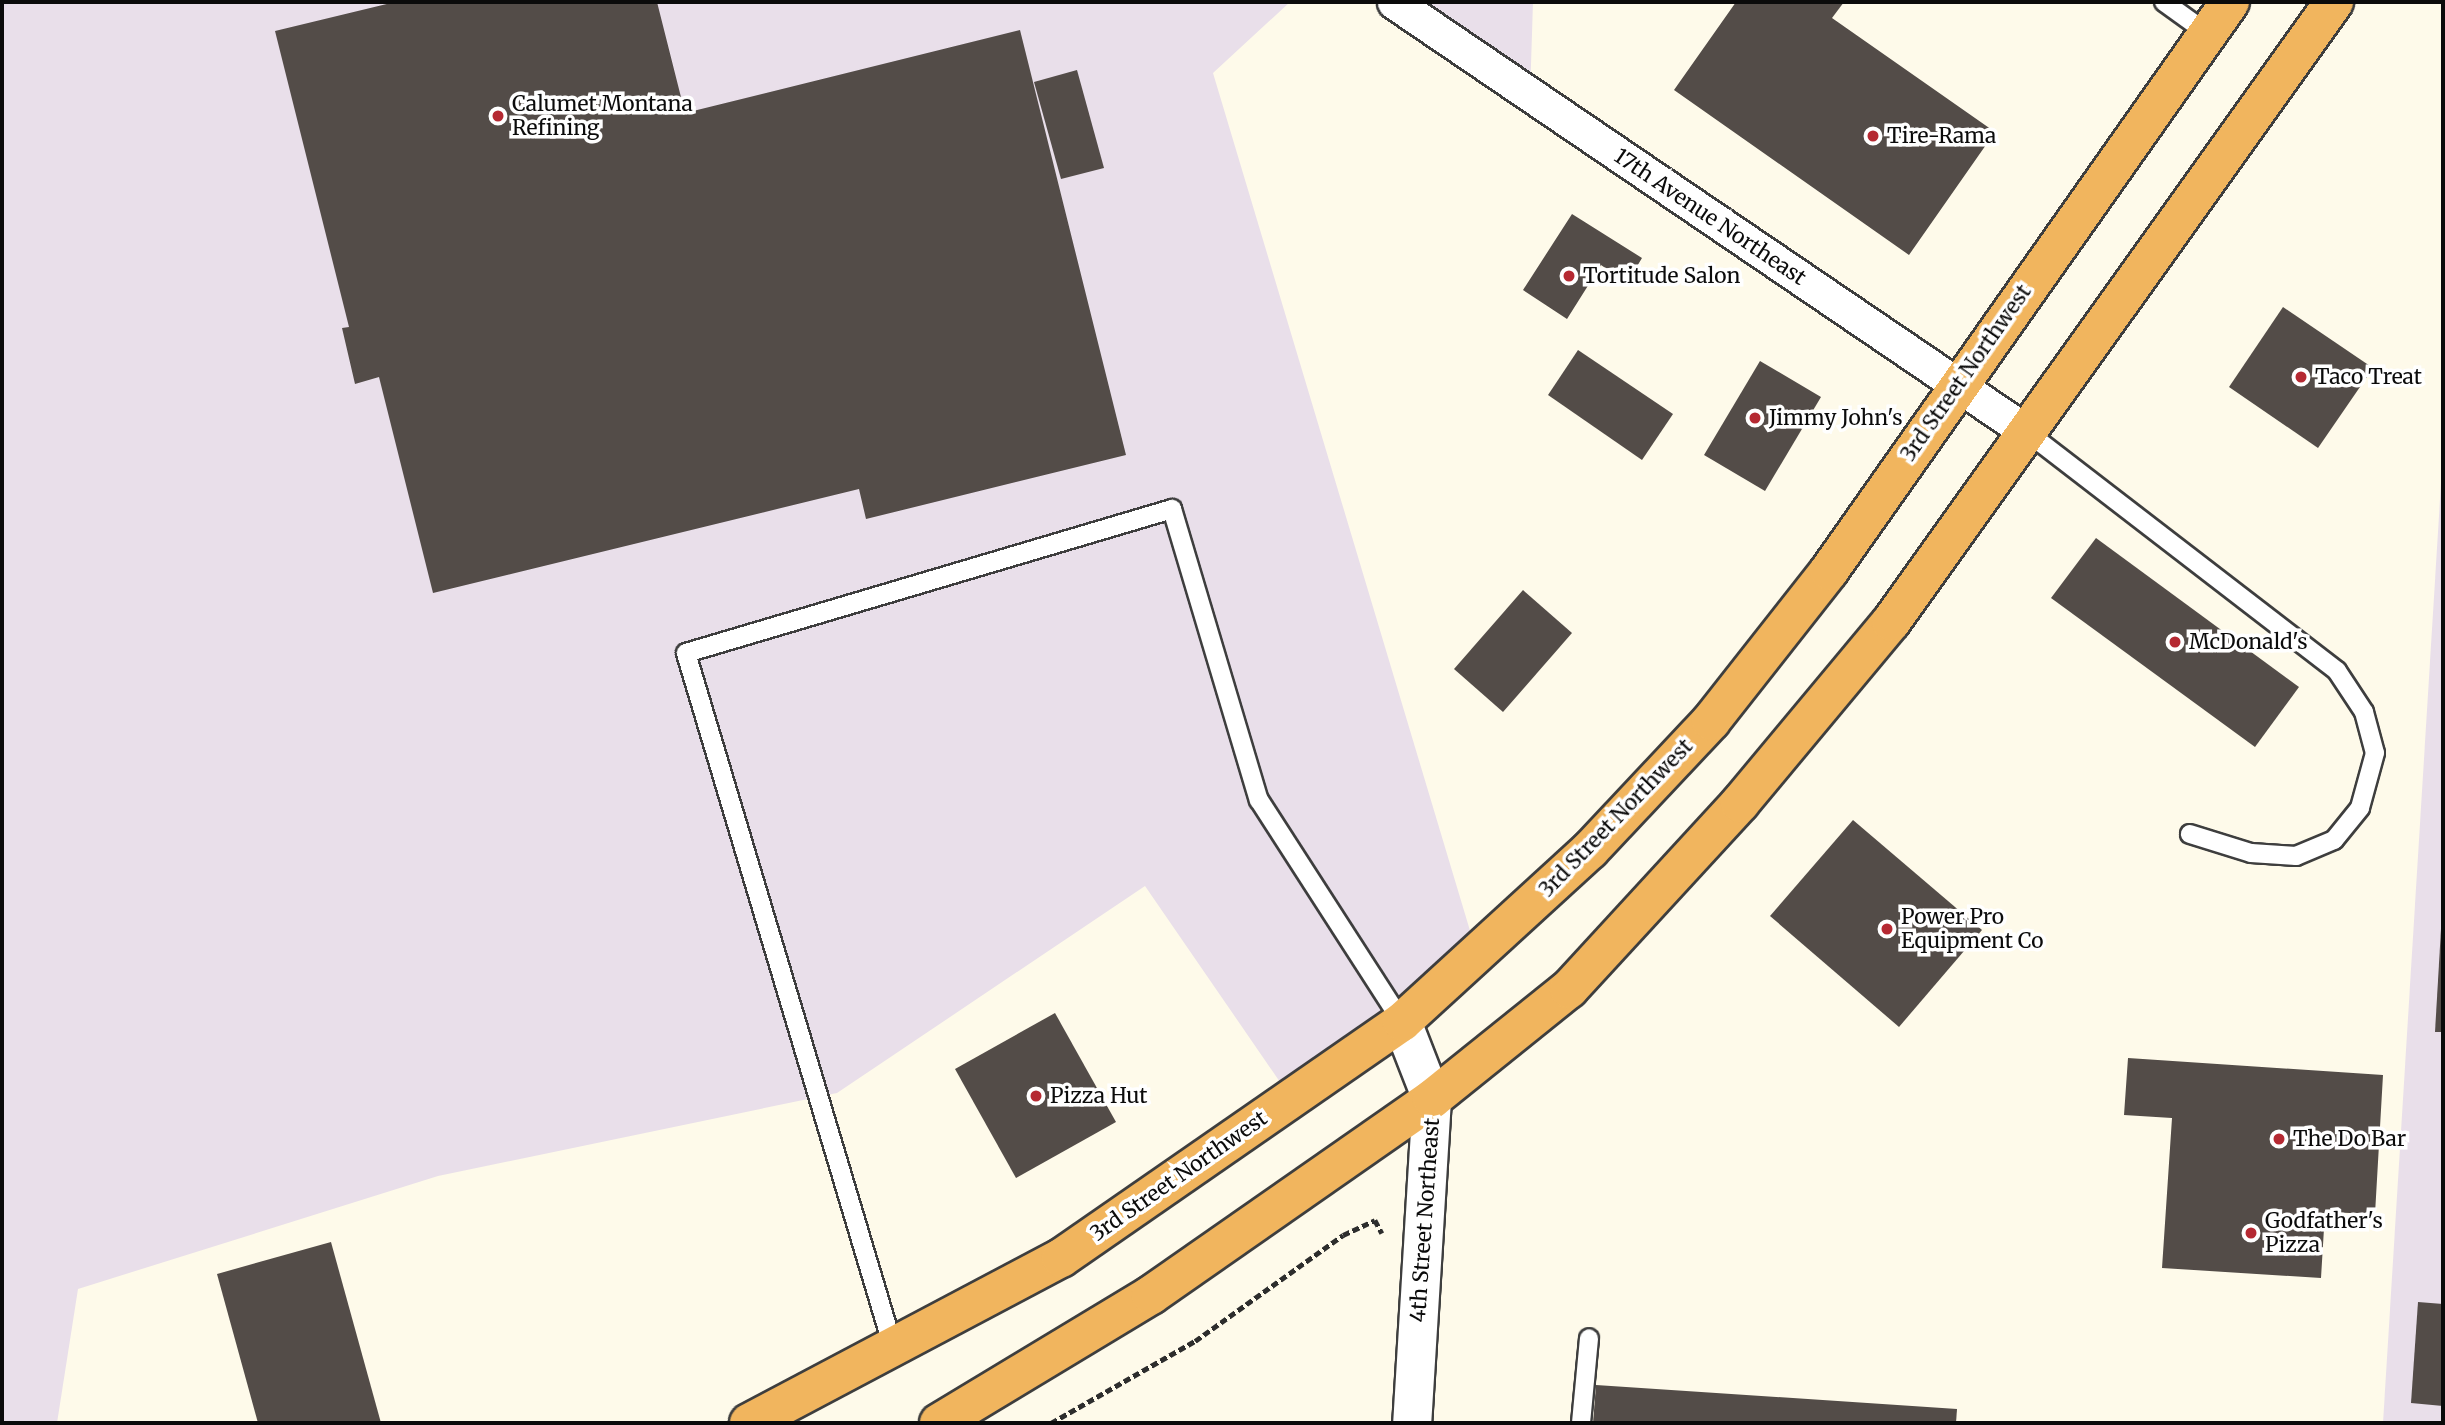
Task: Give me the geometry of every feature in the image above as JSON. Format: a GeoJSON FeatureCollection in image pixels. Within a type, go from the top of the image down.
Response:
{"type":"FeatureCollection","features":[{"type":"Feature","properties":{"kind":"highway","name":"3rd Street Northwest"},"geometry":{"type":"LineString","coordinates":[[749,1423],[894,1350],[1061,1258],[1402,1022],[1590,850],[1711,721],[1829,571],[1956,384],[2230,2]]}},
{"type":"Feature","properties":{"kind":"highway"},"geometry":{"type":"LineString","coordinates":[[939,1423],[1151,1295],[1432,1099],[1569,989],[1740,803],[1891,622],[2334,2]]}},
{"type":"Feature","properties":{"kind":"street","name":"17th Avenue Northeast"},"geometry":{"type":"LineString","coordinates":[[1394,2],[2027,432]]}},
{"type":"Feature","properties":{"kind":"street","name":"4th Street Northeast"},"geometry":{"type":"LineString","coordinates":[[1402,1022],[1432,1099],[1412,1423]]}},
{"type":"Feature","properties":{"kind":"lane"},"geometry":{"type":"LineString","coordinates":[[2164,2],[2207,33]]}},
{"type":"Feature","properties":{"kind":"lane"},"geometry":{"type":"LineString","coordinates":[[2027,432],[2337,671],[2364,712],[2375,753],[2360,808],[2333,840],[2296,856],[2250,853],[2190,834]]}},
{"type":"Feature","properties":{"kind":"lane"},"geometry":{"type":"LineString","coordinates":[[894,1350],[686,653],[1172,509],[1259,800],[1402,1022]]}},
{"type":"Feature","properties":{"kind":"lane"},"geometry":{"type":"LineString","coordinates":[[1581,1423],[1589,1338]]}},
{"type":"Feature","properties":{"kind":"path"},"geometry":{"type":"LineString","coordinates":[[1051,1423],[1195,1341],[1343,1235],[1375,1220]]}},
{"type":"Feature","properties":{"kind":"shaded area"},"geometry":{"type":"Polygon","coordinates":[[[2,2],[1290,2],[1213,73],[1477,954],[1291,1098],[1145,886],[837,1093],[438,1176],[78,1289],[57,1423],[2,1423],[2,2]]]}},
{"type":"Feature","properties":{"kind":"shaded area"},"geometry":{"type":"Polygon","coordinates":[[[1394,2],[1533,2],[1530,96],[1394,2]]]}},
{"type":"Feature","properties":{"kind":"shaded area"},"geometry":{"type":"Polygon","coordinates":[[[2443,451],[2443,1423],[2383,1423],[2443,451]]]}},
{"type":"Feature","properties":{"kind":"building"},"geometry":{"type":"Polygon","coordinates":[[[395,2],[657,2],[685,113],[1020,30],[1126,455],[866,519],[859,489],[433,593],[379,377],[355,384],[342,328],[349,327],[275,31],[395,2]]]}},
{"type":"Feature","properties":{"kind":"building"},"geometry":{"type":"Polygon","coordinates":[[[1736,2],[1844,2],[1832,18],[1995,132],[1909,255],[1674,90],[1736,2]]]}},
{"type":"Feature","properties":{"kind":"building"},"geometry":{"type":"Polygon","coordinates":[[[1077,70],[1104,168],[1061,179],[1034,82],[1077,70]]]}},
{"type":"Feature","properties":{"kind":"building"},"geometry":{"type":"Polygon","coordinates":[[[1572,214],[1642,258],[1627,283],[1601,265],[1567,319],[1523,290],[1572,214]]]}},
{"type":"Feature","properties":{"kind":"building","name":"Taco Treat"},"geometry":{"type":"Polygon","coordinates":[[[2283,307],[2373,368],[2318,448],[2229,387],[2283,307]]]}},
{"type":"Feature","properties":{"kind":"building"},"geometry":{"type":"Polygon","coordinates":[[[1578,350],[1673,414],[1642,460],[1548,395],[1578,350]]]}},
{"type":"Feature","properties":{"kind":"building"},"geometry":{"type":"Polygon","coordinates":[[[1760,361],[1821,397],[1765,491],[1704,455],[1760,361]]]}},
{"type":"Feature","properties":{"kind":"building","name":"McDonald's"},"geometry":{"type":"Polygon","coordinates":[[[2096,538],[2299,687],[2255,747],[2051,598],[2096,538]]]}},
{"type":"Feature","properties":{"kind":"building"},"geometry":{"type":"Polygon","coordinates":[[[1523,590],[1572,633],[1503,712],[1454,669],[1523,590]]]}},
{"type":"Feature","properties":{"kind":"building"},"geometry":{"type":"Polygon","coordinates":[[[1853,820],[1982,930],[1899,1027],[1770,916],[1853,820]]]}},
{"type":"Feature","properties":{"kind":"building"},"geometry":{"type":"Polygon","coordinates":[[[2441,929],[2443,1032],[2435,1032],[2441,929]]]}},
{"type":"Feature","properties":{"kind":"building","name":"Pizza Hut"},"geometry":{"type":"Polygon","coordinates":[[[1055,1013],[1116,1122],[1016,1178],[955,1069],[1055,1013]]]}},
{"type":"Feature","properties":{"kind":"building"},"geometry":{"type":"Polygon","coordinates":[[[2128,1058],[2383,1075],[2375,1214],[2325,1212],[2321,1278],[2162,1268],[2172,1118],[2124,1115],[2128,1058]]]}},
{"type":"Feature","properties":{"kind":"building"},"geometry":{"type":"Polygon","coordinates":[[[331,1242],[381,1423],[258,1423],[217,1274],[331,1242]]]}},
{"type":"Feature","properties":{"kind":"building"},"geometry":{"type":"Polygon","coordinates":[[[2418,1302],[2443,1304],[2443,1406],[2411,1403],[2418,1302]]]}},
{"type":"Feature","properties":{"kind":"building"},"geometry":{"type":"Polygon","coordinates":[[[1596,1385],[1957,1409],[1956,1423],[1593,1423],[1596,1385]]]}},
{"type":"Feature","properties":{"kind":"place","name":"Calumet Montana Refining"},"geometry":{"type":"Point","coordinates":[498,116]}},
{"type":"Feature","properties":{"kind":"place","name":"Tire-Rama"},"geometry":{"type":"Point","coordinates":[1873,136]}},
{"type":"Feature","properties":{"kind":"place","name":"Tortitude Salon"},"geometry":{"type":"Point","coordinates":[1569,276]}},
{"type":"Feature","properties":{"kind":"place","name":"Taco Treat"},"geometry":{"type":"Point","coordinates":[2301,377]}},
{"type":"Feature","properties":{"kind":"place","name":"Jimmy John's"},"geometry":{"type":"Point","coordinates":[1755,418]}},
{"type":"Feature","properties":{"kind":"place","name":"McDonald's"},"geometry":{"type":"Point","coordinates":[2175,642]}},
{"type":"Feature","properties":{"kind":"place","name":"Power Pro Equipment Co"},"geometry":{"type":"Point","coordinates":[1887,929]}},
{"type":"Feature","properties":{"kind":"place","name":"Pizza Hut"},"geometry":{"type":"Point","coordinates":[1036,1096]}},
{"type":"Feature","properties":{"kind":"place","name":"The Do Bar"},"geometry":{"type":"Point","coordinates":[2279,1139]}},
{"type":"Feature","properties":{"kind":"place","name":"Godfather's Pizza"},"geometry":{"type":"Point","coordinates":[2251,1233]}}]}
